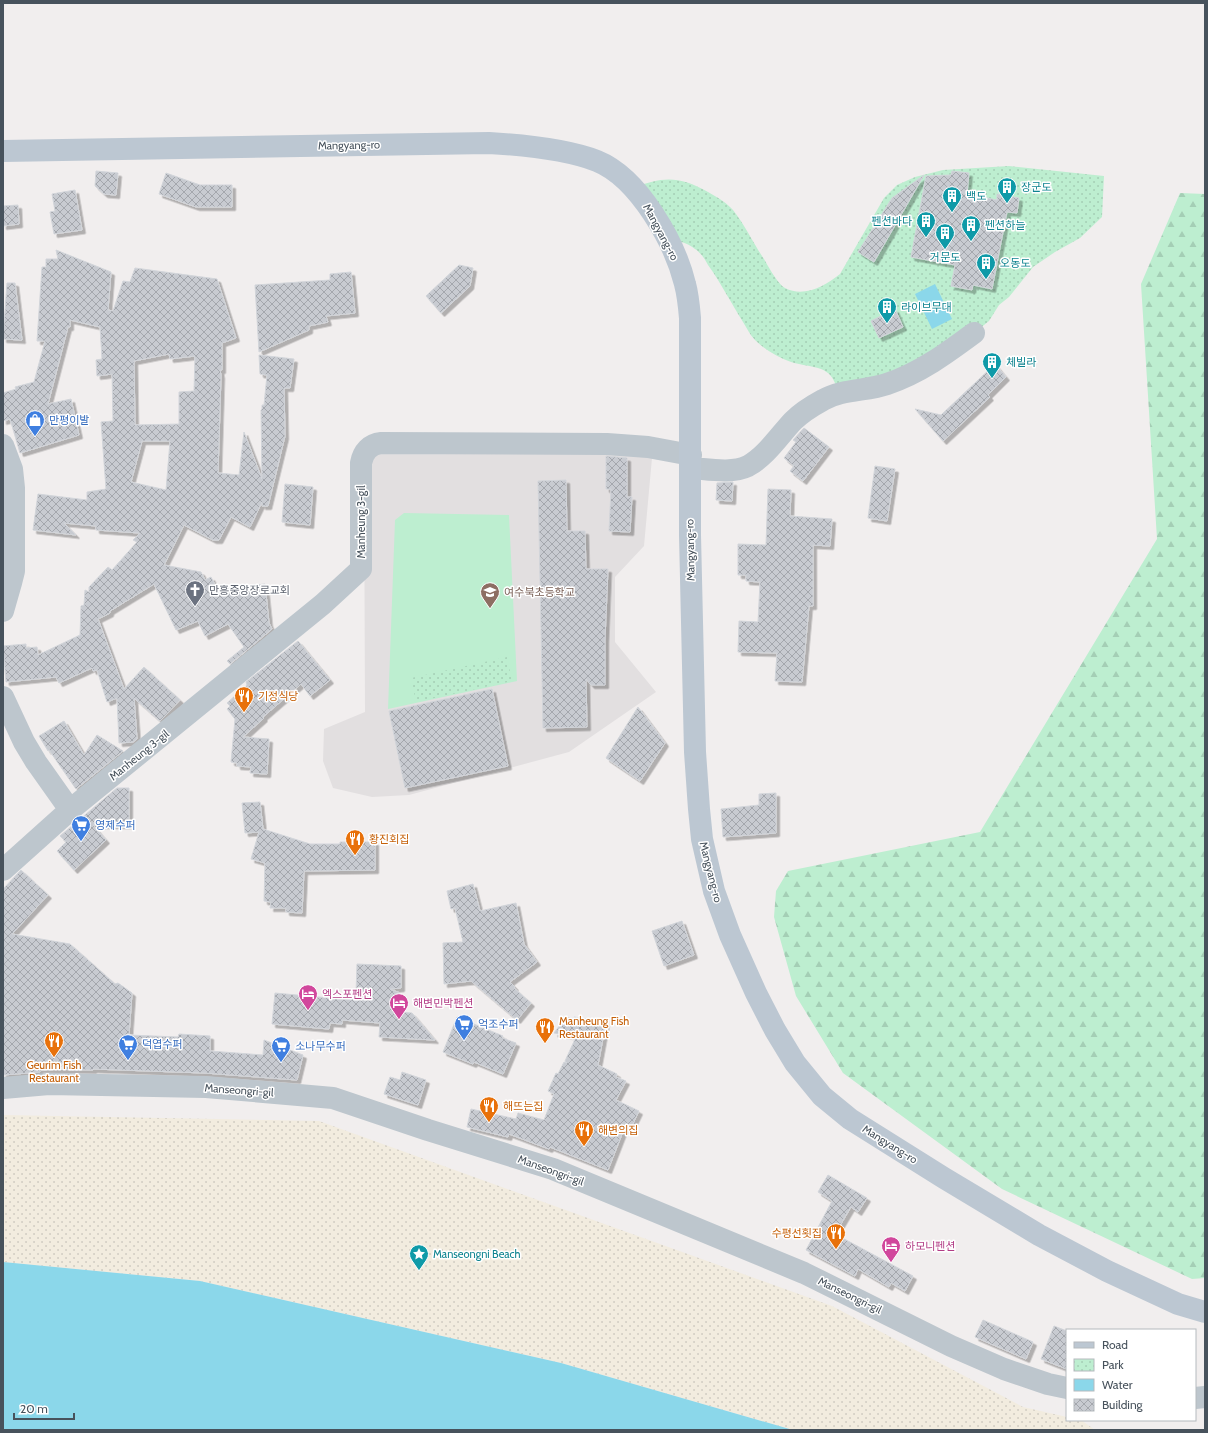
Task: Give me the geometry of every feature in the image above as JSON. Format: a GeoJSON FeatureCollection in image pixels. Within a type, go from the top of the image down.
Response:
{"type":"FeatureCollection","features":[{"type":"Feature","properties":{"kind":"main road","name":"Mangyang-ro"},"geometry":{"type":"LineString","coordinates":[[3,151],[489,143],[535,147],[567,153],[599,162],[620,175],[645,202],[666,238],[683,275],[688,295],[690,318],[690,535],[696,784],[702,839],[714,891],[730,935],[756,994],[795,1063],[822,1096],[850,1119],[1039,1235],[1107,1271],[1178,1304],[1205,1312]]}},
{"type":"Feature","properties":{"kind":"street"},"geometry":{"type":"LineString","coordinates":[[691,461],[728,470],[747,466],[765,452],[794,420],[825,398],[837,394],[887,384],[916,372],[947,353],[974,333]]}},
{"type":"Feature","properties":{"kind":"street","name":"Manheung 3-gil"},"geometry":{"type":"LineString","coordinates":[[3,870],[70,810],[323,604],[361,569],[361,464],[363,456],[372,445],[381,443],[607,444],[648,447],[691,461]]}},
{"type":"Feature","properties":{"kind":"street"},"geometry":{"type":"LineString","coordinates":[[3,445],[12,469],[14,488],[14,571],[3,611]]}},
{"type":"Feature","properties":{"kind":"street"},"geometry":{"type":"LineString","coordinates":[[3,697],[24,742],[36,762],[70,810]]}},
{"type":"Feature","properties":{"kind":"street","name":"Manseongri-gil"},"geometry":{"type":"LineString","coordinates":[[3,1088],[49,1084],[206,1087],[333,1098],[428,1130],[553,1169],[804,1273],[951,1346],[1004,1369],[1048,1384],[1066,1388]]}},
{"type":"Feature","properties":{"kind":"shaded area","name":"여수북초등학교"},"geometry":{"type":"Polygon","coordinates":[[[376,447],[574,449],[652,458],[644,546],[615,577],[615,642],[656,692],[569,752],[409,795],[372,797],[333,788],[323,761],[324,729],[365,712],[364,460],[376,447]]]}},
{"type":"Feature","properties":{"kind":"green space"},"geometry":{"type":"Polygon","coordinates":[[[1009,166],[1104,176],[1102,217],[1080,238],[1055,252],[1033,267],[1009,297],[999,305],[989,321],[974,333],[916,372],[836,386],[833,379],[824,370],[786,360],[759,344],[750,334],[702,256],[697,250],[688,245],[666,238],[633,188],[653,181],[680,181],[698,187],[718,198],[731,207],[779,283],[792,291],[800,292],[814,289],[828,283],[840,274],[884,198],[897,185],[915,177],[943,170],[1009,166]]]}},
{"type":"Feature","properties":{"kind":"green space"},"geometry":{"type":"Polygon","coordinates":[[[1180,193],[1205,194],[1205,1278],[1192,1279],[1002,1189],[843,1073],[796,996],[774,917],[776,891],[788,871],[980,832],[1157,539],[1141,284],[1180,193]]]}},
{"type":"Feature","properties":{"kind":"green space"},"geometry":{"type":"Polygon","coordinates":[[[404,513],[509,515],[517,681],[388,709],[395,520],[404,513]]]}},
{"type":"Feature","properties":{"kind":"green space"},"geometry":{"type":"Polygon","coordinates":[[[507,657],[512,681],[416,702],[411,678],[507,657]]]}},
{"type":"Feature","properties":{"kind":"sand","name":"Manseongni Beach"},"geometry":{"type":"Polygon","coordinates":[[[3,1115],[319,1121],[832,1306],[1023,1407],[1066,1417],[1066,1421],[1082,1421],[1095,1430],[793,1430],[561,1363],[200,1281],[3,1262],[3,1115]]]}},
{"type":"Feature","properties":{"kind":"water"},"geometry":{"type":"Polygon","coordinates":[[[935,284],[952,319],[932,329],[915,294],[935,284]]]}},
{"type":"Feature","properties":{"kind":"water"},"geometry":{"type":"Polygon","coordinates":[[[3,1262],[200,1281],[561,1363],[793,1430],[3,1430],[3,1262]]]}},
{"type":"Feature","properties":{"kind":"building"},"geometry":{"type":"Polygon","coordinates":[[[96,171],[118,173],[116,195],[104,194],[95,186],[96,171]]]}},
{"type":"Feature","properties":{"kind":"building"},"geometry":{"type":"Polygon","coordinates":[[[952,171],[969,173],[967,194],[997,200],[997,194],[1019,198],[1017,213],[1007,212],[992,289],[973,285],[972,290],[951,286],[955,265],[911,257],[926,176],[951,175],[952,171]]]}},
{"type":"Feature","properties":{"kind":"building"},"geometry":{"type":"Polygon","coordinates":[[[166,173],[200,185],[232,185],[232,207],[196,207],[159,194],[166,173]]]}},
{"type":"Feature","properties":{"kind":"building"},"geometry":{"type":"Polygon","coordinates":[[[924,175],[874,262],[858,252],[892,198],[924,175]]]}},
{"type":"Feature","properties":{"kind":"building"},"geometry":{"type":"Polygon","coordinates":[[[75,190],[82,230],[54,234],[50,212],[55,211],[52,194],[75,190]]]}},
{"type":"Feature","properties":{"kind":"building"},"geometry":{"type":"Polygon","coordinates":[[[18,205],[19,224],[3,226],[3,206],[18,205]]]}},
{"type":"Feature","properties":{"kind":"building"},"geometry":{"type":"Polygon","coordinates":[[[56,250],[111,272],[108,310],[113,311],[123,281],[130,282],[135,268],[217,279],[236,338],[222,343],[218,473],[239,475],[244,432],[262,479],[261,410],[262,405],[264,405],[267,375],[260,374],[259,355],[294,359],[290,388],[284,388],[285,436],[268,506],[262,506],[262,502],[250,527],[231,517],[219,540],[213,540],[184,525],[164,565],[201,572],[205,580],[211,577],[217,589],[265,584],[269,623],[272,629],[230,664],[227,661],[244,647],[228,624],[205,636],[198,621],[176,630],[154,584],[110,611],[110,613],[98,619],[124,689],[144,667],[180,700],[160,721],[134,698],[137,739],[133,742],[119,743],[117,698],[107,702],[97,670],[93,671],[92,668],[59,683],[56,677],[6,682],[3,646],[26,644],[26,648],[37,647],[38,655],[80,635],[81,606],[84,605],[85,590],[89,592],[89,587],[108,567],[112,570],[137,542],[133,540],[140,533],[96,530],[96,526],[64,523],[76,535],[33,530],[38,494],[87,500],[87,492],[106,489],[101,422],[113,421],[112,374],[97,376],[96,360],[102,359],[100,327],[70,320],[70,327],[68,327],[48,404],[71,399],[79,435],[20,453],[10,419],[3,421],[3,393],[16,389],[15,387],[34,382],[45,341],[37,341],[42,267],[46,267],[46,259],[58,259],[56,250]],[[169,354],[134,361],[135,425],[179,424],[179,392],[194,391],[195,356],[170,359],[169,354]],[[142,441],[131,482],[166,490],[170,441],[142,441]]]}},
{"type":"Feature","properties":{"kind":"building"},"geometry":{"type":"Polygon","coordinates":[[[459,265],[473,268],[470,286],[441,313],[426,296],[459,265]]]}},
{"type":"Feature","properties":{"kind":"building"},"geometry":{"type":"Polygon","coordinates":[[[351,272],[355,313],[326,316],[328,322],[309,326],[309,330],[259,352],[255,285],[330,280],[330,274],[351,272]]]}},
{"type":"Feature","properties":{"kind":"building"},"geometry":{"type":"Polygon","coordinates":[[[7,283],[15,283],[22,340],[3,339],[7,283]]]}},
{"type":"Feature","properties":{"kind":"building","name":"라이브무대"},"geometry":{"type":"Polygon","coordinates":[[[895,309],[903,327],[879,338],[871,321],[895,309]]]}},
{"type":"Feature","properties":{"kind":"building"},"geometry":{"type":"Polygon","coordinates":[[[995,364],[1006,377],[988,395],[990,397],[943,441],[915,409],[941,415],[995,364]]]}},
{"type":"Feature","properties":{"kind":"building"},"geometry":{"type":"Polygon","coordinates":[[[804,428],[829,447],[803,481],[790,471],[794,466],[784,458],[796,442],[793,440],[804,428]]]}},
{"type":"Feature","properties":{"kind":"building"},"geometry":{"type":"Polygon","coordinates":[[[606,456],[627,458],[627,497],[632,497],[630,532],[609,531],[611,489],[606,489],[606,456]]]}},
{"type":"Feature","properties":{"kind":"building"},"geometry":{"type":"Polygon","coordinates":[[[875,466],[895,469],[887,521],[868,518],[875,466]]]}},
{"type":"Feature","properties":{"kind":"building"},"geometry":{"type":"Polygon","coordinates":[[[566,480],[567,531],[585,531],[586,569],[608,569],[605,685],[591,685],[586,679],[587,727],[543,728],[538,481],[566,480]]]}},
{"type":"Feature","properties":{"kind":"building"},"geometry":{"type":"Polygon","coordinates":[[[733,482],[732,501],[716,500],[717,483],[733,482]]]}},
{"type":"Feature","properties":{"kind":"building"},"geometry":{"type":"Polygon","coordinates":[[[285,484],[313,487],[310,525],[282,522],[285,484]]]}},
{"type":"Feature","properties":{"kind":"building"},"geometry":{"type":"Polygon","coordinates":[[[768,489],[791,490],[790,516],[832,519],[830,546],[813,545],[813,606],[809,606],[802,682],[775,681],[777,653],[738,652],[739,621],[758,622],[760,582],[746,581],[746,575],[738,575],[738,544],[766,545],[768,489]]]}},
{"type":"Feature","properties":{"kind":"building"},"geometry":{"type":"Polygon","coordinates":[[[298,641],[330,680],[310,696],[301,684],[263,717],[264,718],[243,737],[269,739],[267,774],[250,773],[251,767],[237,766],[237,763],[231,762],[235,719],[227,709],[230,706],[227,703],[247,685],[246,682],[298,641]]]}},
{"type":"Feature","properties":{"kind":"building"},"geometry":{"type":"Polygon","coordinates":[[[492,689],[508,766],[405,788],[389,711],[492,689]]]}},
{"type":"Feature","properties":{"kind":"building"},"geometry":{"type":"Polygon","coordinates":[[[638,707],[665,743],[640,781],[606,758],[638,707]]]}},
{"type":"Feature","properties":{"kind":"building"},"geometry":{"type":"Polygon","coordinates":[[[64,721],[84,755],[97,735],[123,751],[76,789],[49,750],[48,751],[39,736],[64,721]]]}},
{"type":"Feature","properties":{"kind":"building"},"geometry":{"type":"Polygon","coordinates":[[[117,788],[129,788],[129,825],[93,825],[106,840],[74,870],[57,851],[66,842],[60,836],[117,788]]]}},
{"type":"Feature","properties":{"kind":"building"},"geometry":{"type":"Polygon","coordinates":[[[776,793],[776,833],[723,837],[721,809],[759,805],[759,794],[776,793]]]}},
{"type":"Feature","properties":{"kind":"building"},"geometry":{"type":"Polygon","coordinates":[[[260,802],[263,829],[310,844],[375,842],[375,870],[304,871],[302,913],[286,912],[286,908],[270,908],[271,902],[264,901],[265,863],[251,859],[259,832],[245,833],[242,803],[260,802]]]}},
{"type":"Feature","properties":{"kind":"building"},"geometry":{"type":"Polygon","coordinates":[[[21,870],[48,895],[12,934],[70,944],[115,984],[118,983],[132,993],[129,1035],[178,1037],[179,1034],[210,1036],[210,1051],[263,1055],[264,1040],[303,1055],[297,1080],[205,1073],[93,1069],[39,1069],[40,1072],[3,1075],[3,889],[21,870]]]}},
{"type":"Feature","properties":{"kind":"building"},"geometry":{"type":"Polygon","coordinates":[[[473,884],[480,911],[516,903],[524,944],[537,962],[510,982],[515,987],[514,988],[531,1003],[517,1020],[471,981],[444,984],[443,943],[463,942],[455,908],[451,909],[447,891],[473,884]]]}},
{"type":"Feature","properties":{"kind":"building"},"geometry":{"type":"Polygon","coordinates":[[[682,921],[694,955],[664,966],[652,931],[682,921]]]}},
{"type":"Feature","properties":{"kind":"building"},"geometry":{"type":"Polygon","coordinates":[[[357,964],[401,966],[401,988],[390,989],[400,993],[400,1012],[412,1013],[435,1040],[379,1037],[380,1023],[342,1020],[342,1024],[330,1023],[329,1029],[272,1024],[275,993],[352,1000],[353,993],[356,993],[357,964]]]}},
{"type":"Feature","properties":{"kind":"building"},"geometry":{"type":"Polygon","coordinates":[[[457,1017],[516,1043],[503,1074],[474,1062],[473,1064],[443,1052],[457,1017]]]}},
{"type":"Feature","properties":{"kind":"building"},"geometry":{"type":"Polygon","coordinates":[[[566,1017],[606,1022],[598,1065],[617,1074],[616,1077],[626,1081],[616,1100],[639,1111],[629,1132],[624,1129],[608,1170],[550,1147],[549,1149],[509,1134],[508,1137],[467,1127],[471,1109],[516,1119],[518,1113],[544,1120],[554,1094],[548,1091],[556,1073],[558,1074],[564,1062],[567,1063],[565,1061],[576,1037],[554,1033],[566,1017]]]}},
{"type":"Feature","properties":{"kind":"building"},"geometry":{"type":"Polygon","coordinates":[[[402,1072],[426,1080],[418,1105],[384,1094],[390,1077],[400,1080],[402,1072]]]}},
{"type":"Feature","properties":{"kind":"building"},"geometry":{"type":"Polygon","coordinates":[[[828,1175],[867,1198],[858,1212],[851,1207],[835,1234],[913,1276],[905,1291],[891,1283],[889,1287],[858,1269],[855,1276],[806,1250],[832,1201],[818,1192],[828,1175]]]}},
{"type":"Feature","properties":{"kind":"building"},"geometry":{"type":"Polygon","coordinates":[[[983,1320],[1033,1342],[1026,1359],[975,1337],[983,1320]]]}},
{"type":"Feature","properties":{"kind":"building"},"geometry":{"type":"Polygon","coordinates":[[[1054,1326],[1066,1331],[1066,1369],[1041,1359],[1054,1326]]]}},
{"type":"Feature","properties":{"kind":"place","name":"장군도"},"geometry":{"type":"Point","coordinates":[1007,204]}},
{"type":"Feature","properties":{"kind":"place","name":"백도"},"geometry":{"type":"Point","coordinates":[952,213]}},
{"type":"Feature","properties":{"kind":"place","name":"펜션바다"},"geometry":{"type":"Point","coordinates":[926,238]}},
{"type":"Feature","properties":{"kind":"place","name":"펜션하늘"},"geometry":{"type":"Point","coordinates":[971,242]}},
{"type":"Feature","properties":{"kind":"place","name":"거문도"},"geometry":{"type":"Point","coordinates":[945,250]}},
{"type":"Feature","properties":{"kind":"place","name":"오동도"},"geometry":{"type":"Point","coordinates":[986,280]}},
{"type":"Feature","properties":{"kind":"place","name":"라이브무대"},"geometry":{"type":"Point","coordinates":[887,324]}},
{"type":"Feature","properties":{"kind":"place","name":"체빌라"},"geometry":{"type":"Point","coordinates":[992,379]}},
{"type":"Feature","properties":{"kind":"place","name":"만평이발"},"geometry":{"type":"Point","coordinates":[35,437]}},
{"type":"Feature","properties":{"kind":"place","name":"만흥중앙장로교회"},"geometry":{"type":"Point","coordinates":[195,607]}},
{"type":"Feature","properties":{"kind":"place","name":"여수북초등학교"},"geometry":{"type":"Point","coordinates":[490,609]}},
{"type":"Feature","properties":{"kind":"place","name":"기정식당"},"geometry":{"type":"Point","coordinates":[244,713]}},
{"type":"Feature","properties":{"kind":"place","name":"영제수퍼"},"geometry":{"type":"Point","coordinates":[81,842]}},
{"type":"Feature","properties":{"kind":"place","name":"황진회집"},"geometry":{"type":"Point","coordinates":[355,856]}},
{"type":"Feature","properties":{"kind":"place","name":"엑스포펜션"},"geometry":{"type":"Point","coordinates":[308,1011]}},
{"type":"Feature","properties":{"kind":"place","name":"해변민박펜션"},"geometry":{"type":"Point","coordinates":[399,1020]}},
{"type":"Feature","properties":{"kind":"place","name":"억조수퍼"},"geometry":{"type":"Point","coordinates":[464,1041]}},
{"type":"Feature","properties":{"kind":"place","name":"Manheung Fish Restaurant"},"geometry":{"type":"Point","coordinates":[545,1044]}},
{"type":"Feature","properties":{"kind":"place","name":"Geurim Fish Restaurant"},"geometry":{"type":"Point","coordinates":[54,1058]}},
{"type":"Feature","properties":{"kind":"place","name":"덕엽수퍼"},"geometry":{"type":"Point","coordinates":[128,1061]}},
{"type":"Feature","properties":{"kind":"place","name":"소나무수퍼"},"geometry":{"type":"Point","coordinates":[281,1063]}},
{"type":"Feature","properties":{"kind":"place","name":"해뜨는집"},"geometry":{"type":"Point","coordinates":[489,1123]}},
{"type":"Feature","properties":{"kind":"place","name":"해변의집"},"geometry":{"type":"Point","coordinates":[584,1147]}},
{"type":"Feature","properties":{"kind":"place","name":"수평선횟집"},"geometry":{"type":"Point","coordinates":[836,1250]}},
{"type":"Feature","properties":{"kind":"place","name":"하모니펜션"},"geometry":{"type":"Point","coordinates":[891,1263]}},
{"type":"Feature","properties":{"kind":"place","name":"Manseongni Beach"},"geometry":{"type":"Point","coordinates":[419,1271]}}]}
